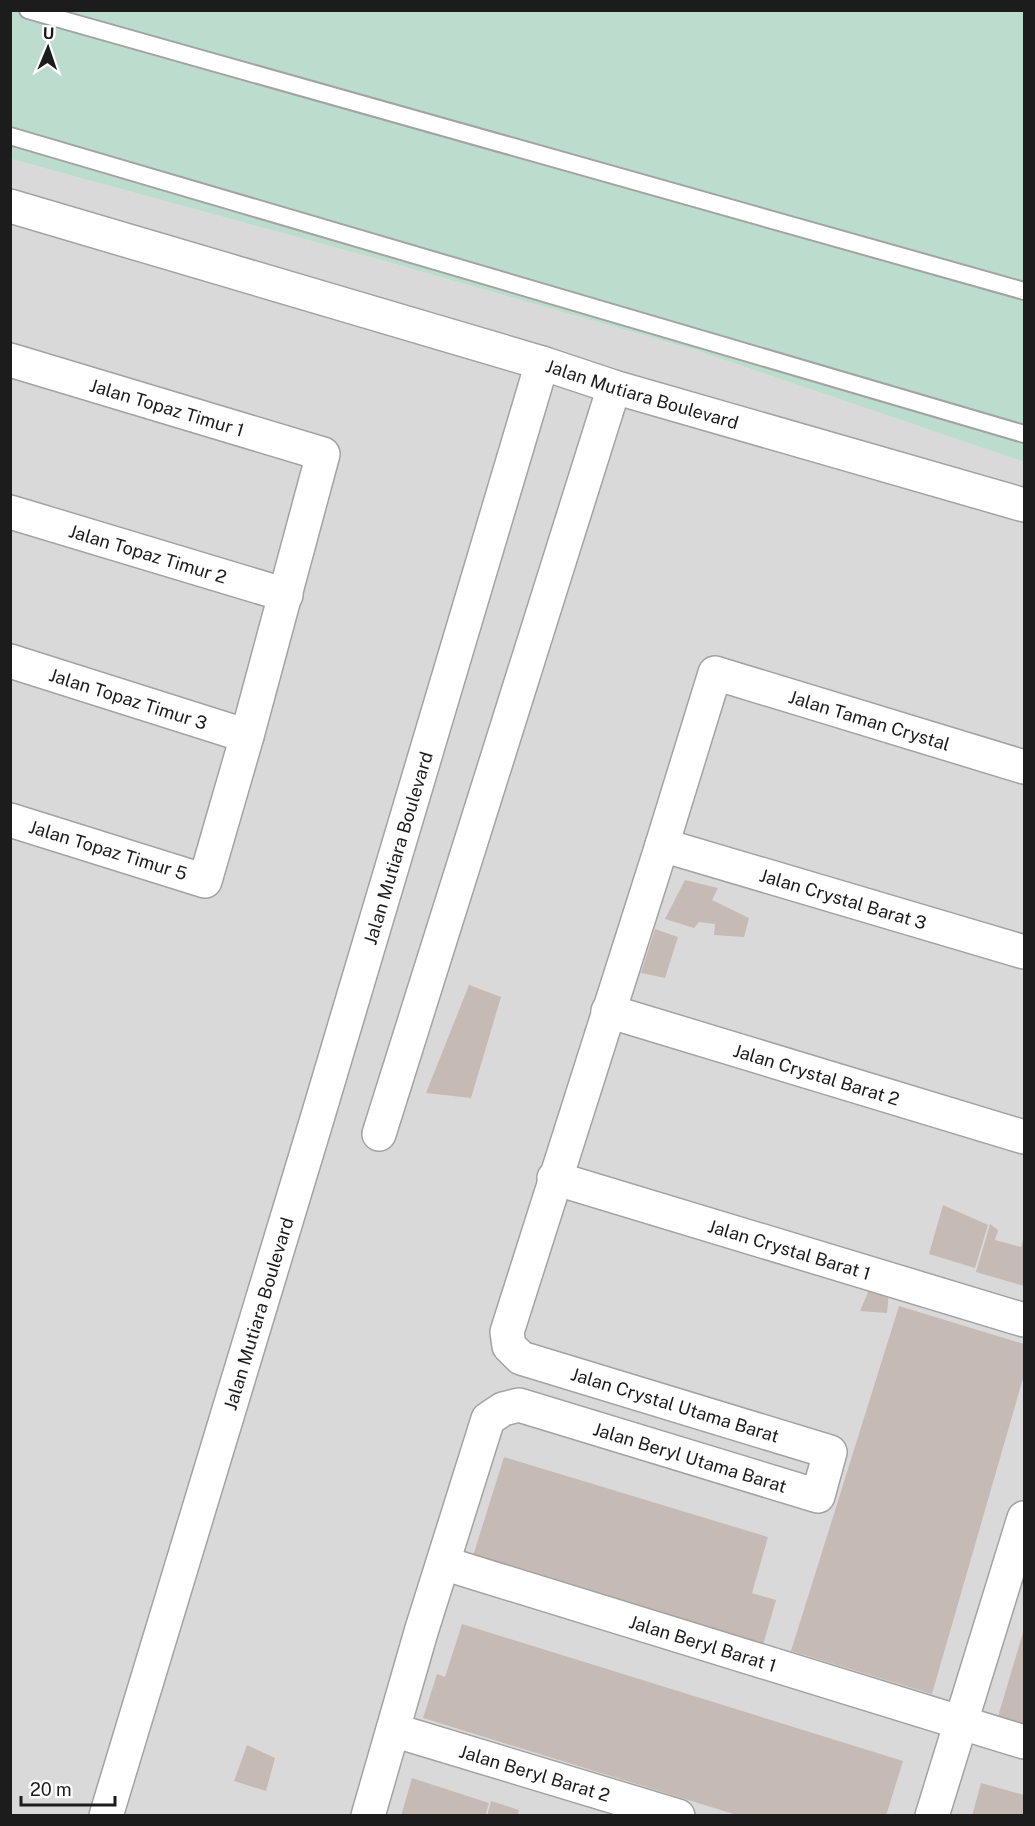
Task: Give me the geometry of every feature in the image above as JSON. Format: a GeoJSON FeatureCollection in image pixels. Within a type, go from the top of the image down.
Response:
{"type":"FeatureCollection","features":[{"type":"Feature","properties":{"kind":"street"},"geometry":{"type":"LineString","coordinates":[[10,207],[542,363]]}},
{"type":"Feature","properties":{"kind":"street","name":"Jalan Topaz Timur 1"},"geometry":{"type":"LineString","coordinates":[[10,360],[323,454],[286,595]]}},
{"type":"Feature","properties":{"kind":"street","name":"Jalan Mutiara Boulevard"},"geometry":{"type":"LineString","coordinates":[[106,1815],[324,1096],[542,363],[614,387],[1024,505]]}},
{"type":"Feature","properties":{"kind":"street"},"geometry":{"type":"LineString","coordinates":[[379,1134],[614,387]]}},
{"type":"Feature","properties":{"kind":"street","name":"Jalan Topaz Timur 2"},"geometry":{"type":"LineString","coordinates":[[10,512],[286,595]]}},
{"type":"Feature","properties":{"kind":"street"},"geometry":{"type":"LineString","coordinates":[[247,735],[286,595]]}},
{"type":"Feature","properties":{"kind":"street","name":"Jalan Topaz Timur 3"},"geometry":{"type":"LineString","coordinates":[[10,661],[247,735]]}},
{"type":"Feature","properties":{"kind":"street","name":"Jalan Taman Crystal"},"geometry":{"type":"LineString","coordinates":[[662,845],[715,673],[1024,767]]}},
{"type":"Feature","properties":{"kind":"street","name":"Jalan Topaz Timur 5"},"geometry":{"type":"LineString","coordinates":[[10,820],[205,880],[247,735]]}},
{"type":"Feature","properties":{"kind":"street"},"geometry":{"type":"LineString","coordinates":[[554,1178],[662,845]]}},
{"type":"Feature","properties":{"kind":"street","name":"Jalan Crystal Barat 3"},"geometry":{"type":"LineString","coordinates":[[662,845],[1024,952]]}},
{"type":"Feature","properties":{"kind":"street","name":"Jalan Crystal Barat 2"},"geometry":{"type":"LineString","coordinates":[[608,1011],[1024,1137]]}},
{"type":"Feature","properties":{"kind":"street","name":"Jalan Crystal Barat 1"},"geometry":{"type":"LineString","coordinates":[[554,1178],[1024,1320]]}},
{"type":"Feature","properties":{"kind":"street","name":"Jalan Crystal Utama Barat"},"geometry":{"type":"LineString","coordinates":[[554,1178],[507,1332],[509,1346],[520,1358],[830,1452]]}},
{"type":"Feature","properties":{"kind":"street","name":"Jalan Beryl Utama Barat"},"geometry":{"type":"LineString","coordinates":[[443,1563],[488,1419],[503,1409],[519,1405],[818,1496],[830,1452]]}},
{"type":"Feature","properties":{"kind":"street"},"geometry":{"type":"LineString","coordinates":[[932,1815],[961,1723],[1018,1561],[1024,1518]]}},
{"type":"Feature","properties":{"kind":"street"},"geometry":{"type":"LineString","coordinates":[[368,1815],[443,1563]]}},
{"type":"Feature","properties":{"kind":"street","name":"Jalan Beryl Barat 1"},"geometry":{"type":"LineString","coordinates":[[443,1563],[1024,1742]]}},
{"type":"Feature","properties":{"kind":"street","name":"Jalan Beryl Barat 2"},"geometry":{"type":"LineString","coordinates":[[393,1730],[678,1815]]}},
{"type":"Feature","properties":{"kind":"lane"},"geometry":{"type":"LineString","coordinates":[[28,10],[1024,291]]}},
{"type":"Feature","properties":{"kind":"lane"},"geometry":{"type":"LineString","coordinates":[[10,136],[1024,435]]}},
{"type":"Feature","properties":{"kind":"shaded area"},"geometry":{"type":"Polygon","coordinates":[[[11,159],[381,260],[695,350],[1024,462],[1024,1815],[11,1815],[11,159]]]}},
{"type":"Feature","properties":{"kind":"green space"},"geometry":{"type":"Polygon","coordinates":[[[10,11],[1024,11],[1024,462],[695,350],[381,260],[11,159],[10,11]]]}},
{"type":"Feature","properties":{"kind":"building"},"geometry":{"type":"Polygon","coordinates":[[[685,880],[718,888],[712,900],[749,918],[744,937],[714,935],[715,924],[699,922],[694,928],[665,919],[685,880]]]}},
{"type":"Feature","properties":{"kind":"building"},"geometry":{"type":"Polygon","coordinates":[[[655,929],[678,937],[665,978],[641,973],[655,929]]]}},
{"type":"Feature","properties":{"kind":"building"},"geometry":{"type":"Polygon","coordinates":[[[469,985],[501,997],[471,1098],[426,1093],[469,985]]]}},
{"type":"Feature","properties":{"kind":"building"},"geometry":{"type":"Polygon","coordinates":[[[943,1205],[988,1225],[975,1268],[929,1254],[943,1205]]]}},
{"type":"Feature","properties":{"kind":"building"},"geometry":{"type":"Polygon","coordinates":[[[990,1224],[998,1230],[995,1240],[1021,1247],[1024,1237],[1024,1286],[976,1272],[990,1224]]]}},
{"type":"Feature","properties":{"kind":"building"},"geometry":{"type":"Polygon","coordinates":[[[869,1290],[889,1291],[887,1313],[860,1311],[869,1290]]]}},
{"type":"Feature","properties":{"kind":"building"},"geometry":{"type":"Polygon","coordinates":[[[899,1306],[1024,1344],[1024,1375],[932,1694],[791,1651],[899,1306]]]}},
{"type":"Feature","properties":{"kind":"building"},"geometry":{"type":"Polygon","coordinates":[[[504,1457],[768,1537],[752,1593],[776,1600],[763,1645],[473,1556],[504,1457]]]}},
{"type":"Feature","properties":{"kind":"building"},"geometry":{"type":"Polygon","coordinates":[[[462,1624],[903,1761],[886,1816],[740,1816],[423,1718],[437,1674],[445,1677],[462,1624]]]}},
{"type":"Feature","properties":{"kind":"building"},"geometry":{"type":"Polygon","coordinates":[[[1024,1629],[1024,1728],[997,1720],[1024,1629]]]}},
{"type":"Feature","properties":{"kind":"building"},"geometry":{"type":"Polygon","coordinates":[[[247,1745],[275,1758],[266,1791],[234,1781],[247,1745]]]}},
{"type":"Feature","properties":{"kind":"building"},"geometry":{"type":"Polygon","coordinates":[[[412,1778],[489,1803],[485,1816],[401,1816],[412,1778]]]}},
{"type":"Feature","properties":{"kind":"building"},"geometry":{"type":"Polygon","coordinates":[[[981,1783],[1024,1795],[1024,1816],[972,1816],[981,1783]]]}},
{"type":"Feature","properties":{"kind":"building"},"geometry":{"type":"Polygon","coordinates":[[[491,1801],[519,1810],[517,1816],[487,1816],[491,1801]]]}}]}
